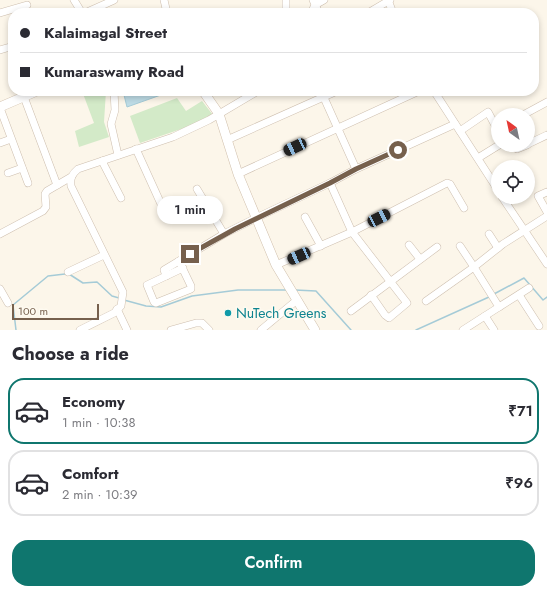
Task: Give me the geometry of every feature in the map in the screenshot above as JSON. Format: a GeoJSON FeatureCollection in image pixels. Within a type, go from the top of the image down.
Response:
{"type":"FeatureCollection","features":[{"type":"Feature","properties":{"kind":"street"},"geometry":{"type":"LineString","coordinates":[[74,0],[80,8]]}},
{"type":"Feature","properties":{"kind":"street"},"geometry":{"type":"LineString","coordinates":[[96,8],[114,0]]}},
{"type":"Feature","properties":{"kind":"street"},"geometry":{"type":"LineString","coordinates":[[314,3],[324,0]]}},
{"type":"Feature","properties":{"kind":"street"},"geometry":{"type":"LineString","coordinates":[[376,8],[389,0]]}},
{"type":"Feature","properties":{"kind":"street"},"geometry":{"type":"LineString","coordinates":[[17,8],[27,5]]}},
{"type":"Feature","properties":{"kind":"street"},"geometry":{"type":"LineString","coordinates":[[24,96],[0,108],[28,183]]}},
{"type":"Feature","properties":{"kind":"street"},"geometry":{"type":"LineString","coordinates":[[31,96],[56,185]]}},
{"type":"Feature","properties":{"kind":"street"},"geometry":{"type":"LineString","coordinates":[[114,96],[115,110],[111,124],[118,155]]}},
{"type":"Feature","properties":{"kind":"street"},"geometry":{"type":"LineString","coordinates":[[206,96],[219,114],[238,174],[276,266],[315,330]]}},
{"type":"Feature","properties":{"kind":"street"},"geometry":{"type":"LineString","coordinates":[[0,234],[43,211],[46,206],[45,192],[71,177],[78,169],[173,137],[219,114],[250,96]]}},
{"type":"Feature","properties":{"kind":"street"},"geometry":{"type":"LineString","coordinates":[[227,140],[319,96]]}},
{"type":"Feature","properties":{"kind":"street"},"geometry":{"type":"LineString","coordinates":[[324,96],[356,169]]}},
{"type":"Feature","properties":{"kind":"street"},"geometry":{"type":"LineString","coordinates":[[238,174],[409,96]]}},
{"type":"Feature","properties":{"kind":"street"},"geometry":{"type":"LineString","coordinates":[[437,96],[491,179]]}},
{"type":"Feature","properties":{"kind":"street"},"geometry":{"type":"LineString","coordinates":[[535,108],[547,102]]}},
{"type":"Feature","properties":{"kind":"street"},"geometry":{"type":"LineString","coordinates":[[460,131],[488,112],[491,118]]}},
{"type":"Feature","properties":{"kind":"street"},"geometry":{"type":"LineString","coordinates":[[179,261],[191,289],[154,302],[146,286],[179,261],[224,234],[356,169],[455,124]]}},
{"type":"Feature","properties":{"kind":"street"},"geometry":{"type":"LineString","coordinates":[[535,141],[547,135]]}},
{"type":"Feature","properties":{"kind":"street"},"geometry":{"type":"LineString","coordinates":[[0,142],[11,139]]}},
{"type":"Feature","properties":{"kind":"street"},"geometry":{"type":"LineString","coordinates":[[136,149],[160,204]]}},
{"type":"Feature","properties":{"kind":"street"},"geometry":{"type":"LineString","coordinates":[[478,158],[491,150]]}},
{"type":"Feature","properties":{"kind":"street"},"geometry":{"type":"LineString","coordinates":[[102,161],[121,198]]}},
{"type":"Feature","properties":{"kind":"street"},"geometry":{"type":"LineString","coordinates":[[8,173],[22,168]]}},
{"type":"Feature","properties":{"kind":"street"},"geometry":{"type":"LineString","coordinates":[[71,177],[71,186],[123,292],[122,301],[114,313],[80,330]]}},
{"type":"Feature","properties":{"kind":"street"},"geometry":{"type":"LineString","coordinates":[[330,183],[352,232],[407,303],[390,318],[387,317],[371,296]]}},
{"type":"Feature","properties":{"kind":"street"},"geometry":{"type":"LineString","coordinates":[[276,266],[352,232],[447,183],[450,184],[464,208]]}},
{"type":"Feature","properties":{"kind":"street"},"geometry":{"type":"LineString","coordinates":[[197,189],[224,234]]}},
{"type":"Feature","properties":{"kind":"street"},"geometry":{"type":"LineString","coordinates":[[547,192],[538,196],[547,212]]}},
{"type":"Feature","properties":{"kind":"street"},"geometry":{"type":"LineString","coordinates":[[507,204],[547,264]]}},
{"type":"Feature","properties":{"kind":"street"},"geometry":{"type":"LineString","coordinates":[[426,301],[498,248],[547,216]]}},
{"type":"Feature","properties":{"kind":"street"},"geometry":{"type":"LineString","coordinates":[[305,217],[321,246]]}},
{"type":"Feature","properties":{"kind":"street"},"geometry":{"type":"LineString","coordinates":[[489,234],[498,248]]}},
{"type":"Feature","properties":{"kind":"street"},"geometry":{"type":"LineString","coordinates":[[409,245],[420,259]]}},
{"type":"Feature","properties":{"kind":"street"},"geometry":{"type":"LineString","coordinates":[[460,246],[499,307]]}},
{"type":"Feature","properties":{"kind":"street"},"geometry":{"type":"LineString","coordinates":[[351,311],[437,247]]}},
{"type":"Feature","properties":{"kind":"street"},"geometry":{"type":"LineString","coordinates":[[68,272],[104,255]]}},
{"type":"Feature","properties":{"kind":"street"},"geometry":{"type":"LineString","coordinates":[[165,273],[183,268]]}},
{"type":"Feature","properties":{"kind":"street"},"geometry":{"type":"LineString","coordinates":[[463,330],[530,288]]}},
{"type":"Feature","properties":{"kind":"street"},"geometry":{"type":"LineString","coordinates":[[0,289],[8,303]]}},
{"type":"Feature","properties":{"kind":"street"},"geometry":{"type":"LineString","coordinates":[[519,294],[538,326]]}},
{"type":"Feature","properties":{"kind":"street"},"geometry":{"type":"LineString","coordinates":[[262,330],[295,297]]}},
{"type":"Feature","properties":{"kind":"street"},"geometry":{"type":"LineString","coordinates":[[118,309],[127,330]]}},
{"type":"Feature","properties":{"kind":"street"},"geometry":{"type":"LineString","coordinates":[[485,316],[494,330]]}},
{"type":"Feature","properties":{"kind":"street"},"geometry":{"type":"LineString","coordinates":[[171,330],[196,323],[202,323],[209,330]]}},
{"type":"Feature","properties":{"kind":"green space"},"geometry":{"type":"Polygon","coordinates":[[[84,96],[106,96],[104,122],[109,137],[79,147],[75,131],[94,123],[84,96]]]}},
{"type":"Feature","properties":{"kind":"green space"},"geometry":{"type":"Polygon","coordinates":[[[177,98],[186,111],[202,101],[213,115],[193,125],[140,143],[130,116],[177,98]]]}},
{"type":"Feature","properties":{"kind":"water"},"geometry":{"type":"Polygon","coordinates":[[[124,96],[158,96],[127,107],[124,96]]]}},
{"type":"Feature","properties":{"kind":"waterway"},"geometry":{"type":"LineString","coordinates":[[16,330],[13,305],[48,276],[65,274]]}},
{"type":"Feature","properties":{"kind":"waterway"},"geometry":{"type":"LineString","coordinates":[[69,274],[83,283],[97,282],[112,296],[119,298]]}},
{"type":"Feature","properties":{"kind":"waterway"},"geometry":{"type":"LineString","coordinates":[[494,294],[524,278],[543,300],[547,297]]}},
{"type":"Feature","properties":{"kind":"waterway"},"geometry":{"type":"LineString","coordinates":[[124,300],[146,306],[161,307],[192,296],[238,290],[287,290]]}},
{"type":"Feature","properties":{"kind":"waterway"},"geometry":{"type":"LineString","coordinates":[[295,290],[316,291],[351,330]]}},
{"type":"Feature","properties":{"kind":"waterway"},"geometry":{"type":"LineString","coordinates":[[416,330],[489,297]]}},
{"type":"Feature","properties":{"kind":"place","name":"NuTech Greens"},"geometry":{"type":"Point","coordinates":[228,313]}},
{"type":"Feature","properties":{"kind":"route"},"geometry":{"type":"LineString","coordinates":[[190,254],[224,234],[398,150]]}}]}
